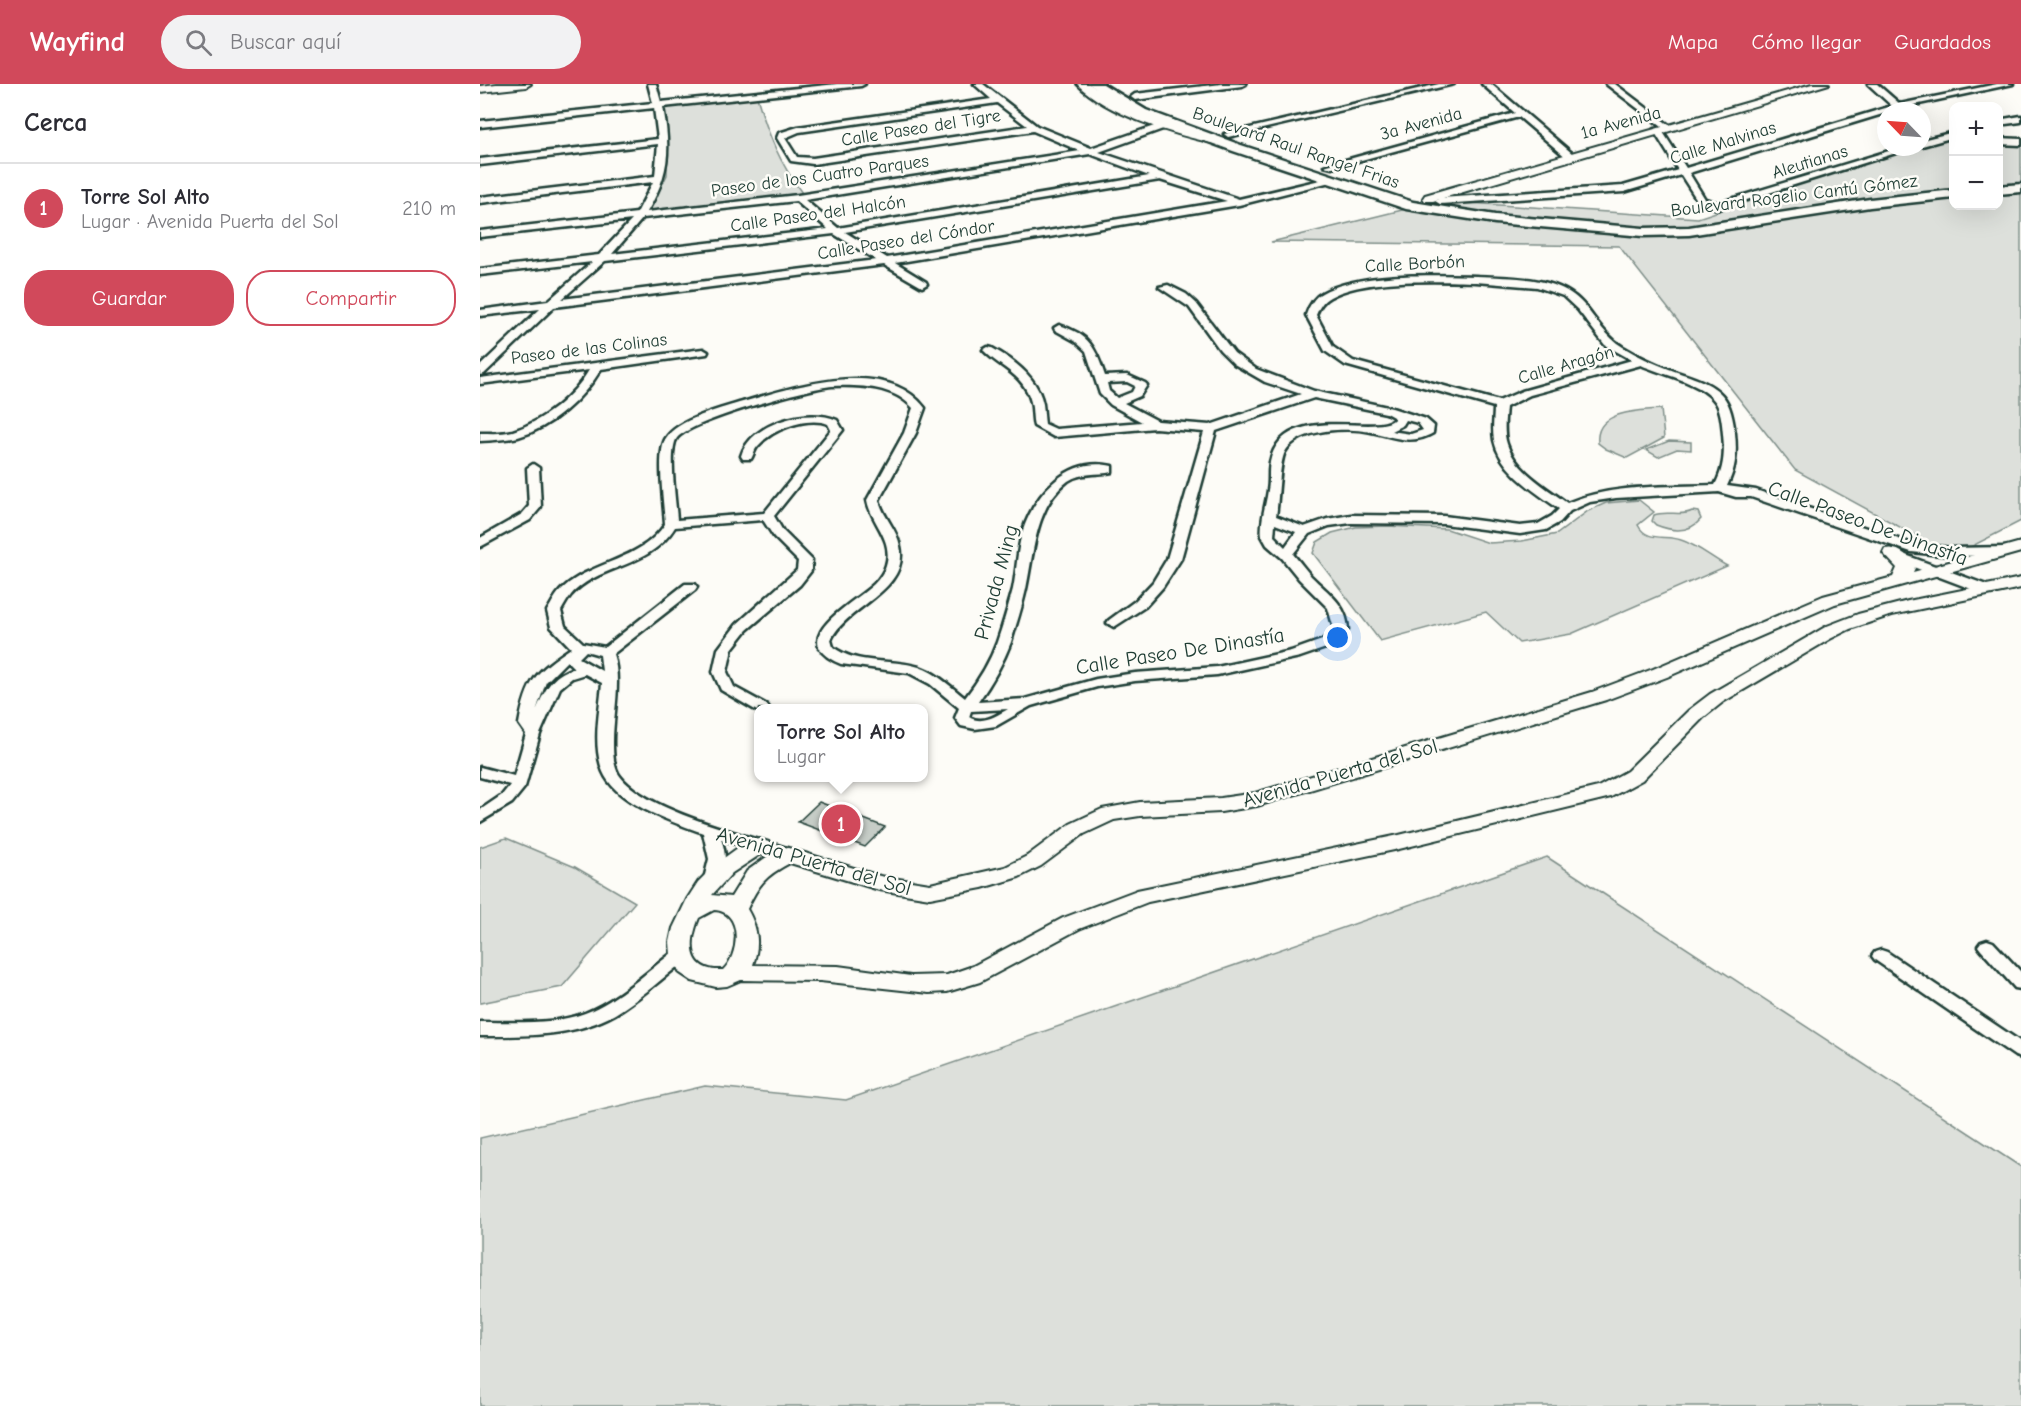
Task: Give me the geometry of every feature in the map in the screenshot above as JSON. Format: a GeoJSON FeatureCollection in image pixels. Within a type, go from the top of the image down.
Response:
{"type":"FeatureCollection","features":[{"type":"Feature","properties":{"kind":"main road","name":"Boulevard Raul Rangel Frias"},"geometry":{"type":"LineString","coordinates":[[1095,84],[1142,113],[1224,138],[1333,180],[1411,206],[1495,215]]}},
{"type":"Feature","properties":{"kind":"main road"},"geometry":{"type":"LineString","coordinates":[[1114,84],[1161,112],[1224,138],[1329,166],[1435,200],[1495,215]]}},
{"type":"Feature","properties":{"kind":"main road"},"geometry":{"type":"LineString","coordinates":[[2003,183],[2021,181]]}},
{"type":"Feature","properties":{"kind":"main road","name":"Boulevard Rogelio Cantú Gómez"},"geometry":{"type":"LineString","coordinates":[[1495,215],[1633,224],[1693,224],[1730,220],[1859,196],[1949,187]]}},
{"type":"Feature","properties":{"kind":"main road"},"geometry":{"type":"LineString","coordinates":[[2003,190],[2021,188]]}},
{"type":"Feature","properties":{"kind":"main road","name":"Boulevard Rogelio Cantú Gómez"},"geometry":{"type":"LineString","coordinates":[[1495,215],[1642,232],[1689,231],[1870,203],[1949,195]]}},
{"type":"Feature","properties":{"kind":"street"},"geometry":{"type":"LineString","coordinates":[[480,89],[526,84]]}},
{"type":"Feature","properties":{"kind":"street"},"geometry":{"type":"LineString","coordinates":[[480,372],[601,259],[639,218],[660,177],[662,141],[660,105],[652,84]]}},
{"type":"Feature","properties":{"kind":"street"},"geometry":{"type":"LineString","coordinates":[[480,124],[861,84]]}},
{"type":"Feature","properties":{"kind":"street"},"geometry":{"type":"LineString","coordinates":[[978,84],[1034,128],[1089,152],[1239,202]]}},
{"type":"Feature","properties":{"kind":"street"},"geometry":{"type":"LineString","coordinates":[[1082,84],[1126,112],[1160,127],[1224,138],[1450,84]]}},
{"type":"Feature","properties":{"kind":"street"},"geometry":{"type":"LineString","coordinates":[[1135,97],[1242,84]]}},
{"type":"Feature","properties":{"kind":"street"},"geometry":{"type":"LineString","coordinates":[[1486,84],[1570,156]]}},
{"type":"Feature","properties":{"kind":"street"},"geometry":{"type":"LineString","coordinates":[[1613,86],[1632,84]]}},
{"type":"Feature","properties":{"kind":"street","name":"1a Avenida"},"geometry":{"type":"LineString","coordinates":[[1435,200],[1570,156],[1824,84]]}},
{"type":"Feature","properties":{"kind":"street"},"geometry":{"type":"LineString","coordinates":[[1872,84],[1892,102]]}},
{"type":"Feature","properties":{"kind":"street","name":"Calle Malvinas"},"geometry":{"type":"LineString","coordinates":[[1922,102],[2009,84]]}},
{"type":"Feature","properties":{"kind":"street"},"geometry":{"type":"LineString","coordinates":[[1613,86],[1664,130],[1683,172]]}},
{"type":"Feature","properties":{"kind":"street","name":"Calle Paseo del Tigre"},"geometry":{"type":"LineString","coordinates":[[999,100],[798,130],[782,135],[781,138],[794,159],[813,161],[1034,128]]}},
{"type":"Feature","properties":{"kind":"street","name":"Calle Malvinas"},"geometry":{"type":"LineString","coordinates":[[1435,200],[1593,193],[1624,189],[1877,113]]}},
{"type":"Feature","properties":{"kind":"street","name":"3a Avenida"},"geometry":{"type":"LineString","coordinates":[[1329,166],[1521,114]]}},
{"type":"Feature","properties":{"kind":"street"},"geometry":{"type":"LineString","coordinates":[[2003,122],[2021,119]]}},
{"type":"Feature","properties":{"kind":"street","name":"Paseo de los Cuatro Parques"},"geometry":{"type":"LineString","coordinates":[[480,234],[639,218],[798,198],[1089,152],[1160,127]]}},
{"type":"Feature","properties":{"kind":"street"},"geometry":{"type":"LineString","coordinates":[[1931,141],[1949,135]]}},
{"type":"Feature","properties":{"kind":"street"},"geometry":{"type":"LineString","coordinates":[[1938,138],[1949,139]]}},
{"type":"Feature","properties":{"kind":"street"},"geometry":{"type":"LineString","coordinates":[[480,162],[662,141]]}},
{"type":"Feature","properties":{"kind":"street"},"geometry":{"type":"LineString","coordinates":[[2003,141],[2021,142]]}},
{"type":"Feature","properties":{"kind":"street","name":"Aleutianas"},"geometry":{"type":"LineString","coordinates":[[1683,172],[1702,201],[1718,206],[1882,156]]}},
{"type":"Feature","properties":{"kind":"street"},"geometry":{"type":"LineString","coordinates":[[480,200],[660,177]]}},
{"type":"Feature","properties":{"kind":"street","name":"Calle Paseo del Halcón"},"geometry":{"type":"LineString","coordinates":[[480,272],[836,231],[1160,177]]}},
{"type":"Feature","properties":{"kind":"street","name":"Calle Paseo del Cóndor"},"geometry":{"type":"LineString","coordinates":[[480,313],[883,262],[1239,202],[1333,180]]}},
{"type":"Feature","properties":{"kind":"street"},"geometry":{"type":"LineString","coordinates":[[798,198],[836,231],[922,284]]}},
{"type":"Feature","properties":{"kind":"street","name":"Calle Borbón"},"geometry":{"type":"LineString","coordinates":[[1500,405],[1349,363],[1336,357],[1326,348],[1311,315],[1315,304],[1325,294],[1352,285],[1389,281],[1484,279],[1559,289],[1572,297],[1595,328],[1608,341],[1642,361],[1701,386],[1718,397],[1726,415],[1729,433],[1729,468],[1720,488]]}},
{"type":"Feature","properties":{"kind":"street"},"geometry":{"type":"LineString","coordinates":[[1164,287],[1184,297],[1238,362],[1259,374],[1313,394],[1397,413],[1422,421],[1428,426],[1429,431],[1420,437],[1408,438],[1348,427],[1314,429],[1292,438],[1278,451],[1274,464],[1276,488],[1271,518],[1304,531],[1286,554]]}},
{"type":"Feature","properties":{"kind":"street"},"geometry":{"type":"LineString","coordinates":[[1059,328],[1079,339],[1092,350],[1104,392],[1115,403],[1155,424]]}},
{"type":"Feature","properties":{"kind":"street"},"geometry":{"type":"LineString","coordinates":[[988,350],[1011,362],[1032,387],[1038,406],[1037,418],[1040,426],[1047,431],[1071,433],[1155,424],[1211,429],[1313,394]]}},
{"type":"Feature","properties":{"kind":"street","name":"Paseo de las Colinas"},"geometry":{"type":"LineString","coordinates":[[480,381],[704,352]]}},
{"type":"Feature","properties":{"kind":"street","name":"Calle Aragón"},"geometry":{"type":"LineString","coordinates":[[1500,405],[1526,393],[1642,361]]}},
{"type":"Feature","properties":{"kind":"street"},"geometry":{"type":"LineString","coordinates":[[480,437],[515,434],[532,427],[574,396],[590,380],[596,367]]}},
{"type":"Feature","properties":{"kind":"street"},"geometry":{"type":"LineString","coordinates":[[1100,380],[1124,378],[1133,380],[1141,386],[1136,394],[1115,403]]}},
{"type":"Feature","properties":{"kind":"street","name":"Calle Paseo De Dinastía"},"geometry":{"type":"LineString","coordinates":[[671,524],[667,447],[671,437],[680,430],[738,408],[829,383],[885,387],[901,390],[914,398],[919,408],[910,434],[873,500],[874,511],[892,536],[894,562],[882,584],[840,616],[829,628],[824,639],[826,649],[834,656],[848,662],[913,670],[928,677],[967,707],[1026,703],[1096,683],[1135,677],[1217,671],[1295,654],[1327,643],[1341,630],[1342,618],[1335,606],[1304,577],[1286,554],[1268,537],[1267,526],[1271,518]]}},
{"type":"Feature","properties":{"kind":"street"},"geometry":{"type":"LineString","coordinates":[[1500,405],[1499,426],[1502,446],[1512,462],[1566,508]]}},
{"type":"Feature","properties":{"kind":"street"},"geometry":{"type":"LineString","coordinates":[[1374,430],[1393,427],[1399,423],[1401,418],[1397,413]]}},
{"type":"Feature","properties":{"kind":"street"},"geometry":{"type":"LineString","coordinates":[[576,651],[558,627],[554,611],[566,592],[582,581],[656,544],[667,534],[671,524],[768,516],[837,430],[833,422],[824,418],[798,421],[751,444],[747,450],[747,456]]}},
{"type":"Feature","properties":{"kind":"street"},"geometry":{"type":"LineString","coordinates":[[1114,623],[1146,597],[1158,584],[1174,559],[1211,429]]}},
{"type":"Feature","properties":{"kind":"street"},"geometry":{"type":"LineString","coordinates":[[480,543],[526,517],[535,507],[533,468]]}},
{"type":"Feature","properties":{"kind":"street","name":"Privada Ming"},"geometry":{"type":"LineString","coordinates":[[967,707],[984,684],[1003,645],[1019,590],[1030,530],[1052,489],[1066,477],[1083,471],[1108,469]]}},
{"type":"Feature","properties":{"kind":"street","name":"Calle Paseo De Dinastía"},"geometry":{"type":"LineString","coordinates":[[1304,531],[1327,523],[1351,519],[1397,518],[1444,520],[1520,530],[1541,527],[1556,519],[1566,508],[1587,499],[1616,494],[1720,488],[1736,493],[1762,496],[1911,548],[1952,552],[2014,549]]}},
{"type":"Feature","properties":{"kind":"street","name":"Calle Paseo De Dinastía"},"geometry":{"type":"LineString","coordinates":[[1736,493],[1747,501],[1988,590]]}},
{"type":"Feature","properties":{"kind":"street"},"geometry":{"type":"LineString","coordinates":[[754,704],[728,690],[720,672],[725,649],[742,627],[795,582],[804,571],[804,560],[790,544],[779,536],[768,516]]}},
{"type":"Feature","properties":{"kind":"street","name":"Avenida Puerta del Sol"},"geometry":{"type":"LineString","coordinates":[[709,828],[786,856],[879,883],[909,889],[930,891],[982,881],[1012,872],[1034,861],[1077,828],[1109,814],[1140,809],[1221,805],[1257,799],[1599,696],[1660,673],[1829,600],[2014,549]]}},
{"type":"Feature","properties":{"kind":"street"},"geometry":{"type":"LineString","coordinates":[[1891,554],[1904,563],[1906,568],[1900,580]]}},
{"type":"Feature","properties":{"kind":"street"},"geometry":{"type":"LineString","coordinates":[[738,971],[763,975],[819,973],[852,975],[938,985],[963,979],[1079,919],[1145,895],[1399,842],[1604,792],[1635,777],[1688,720],[1712,701],[1817,638],[1845,625],[1878,614],[2021,584]]}},
{"type":"Feature","properties":{"kind":"street"},"geometry":{"type":"LineString","coordinates":[[606,653],[690,587]]}},
{"type":"Feature","properties":{"kind":"street"},"geometry":{"type":"LineString","coordinates":[[1788,618],[1817,638]]}},
{"type":"Feature","properties":{"kind":"street"},"geometry":{"type":"LineString","coordinates":[[533,734],[526,724],[533,695],[540,678],[552,664],[590,646],[606,653]]}},
{"type":"Feature","properties":{"kind":"street"},"geometry":{"type":"LineString","coordinates":[[576,651],[572,658],[585,669],[608,681]]}},
{"type":"Feature","properties":{"kind":"street"},"geometry":{"type":"LineString","coordinates":[[606,653],[610,668],[606,753],[608,768],[614,780],[625,792],[709,828]]}},
{"type":"Feature","properties":{"kind":"street"},"geometry":{"type":"LineString","coordinates":[[483,811],[507,799],[520,783],[533,734],[554,686],[567,675],[585,669]]}},
{"type":"Feature","properties":{"kind":"street","name":"Calle Paseo De Dinastía"},"geometry":{"type":"LineString","coordinates":[[967,707],[962,713],[962,718],[966,723],[984,726],[998,722],[1026,703]]}},
{"type":"Feature","properties":{"kind":"street"},"geometry":{"type":"LineString","coordinates":[[480,772],[520,783]]}},
{"type":"Feature","properties":{"kind":"street","name":"Avenida Puerta del Sol"},"geometry":{"type":"LineString","coordinates":[[709,828],[718,855],[718,864],[712,879]]}},
{"type":"Feature","properties":{"kind":"street"},"geometry":{"type":"LineString","coordinates":[[759,846],[738,857],[712,879],[683,928],[682,954],[686,965],[705,977],[722,979],[738,971],[744,962],[746,950],[744,924],[737,908],[744,886],[755,874],[786,856]]}},
{"type":"Feature","properties":{"kind":"street"},"geometry":{"type":"LineString","coordinates":[[692,912],[699,907],[720,902],[737,908]]}},
{"type":"Feature","properties":{"kind":"street"},"geometry":{"type":"LineString","coordinates":[[1988,946],[2021,983]]}},
{"type":"Feature","properties":{"kind":"street"},"geometry":{"type":"LineString","coordinates":[[480,1029],[522,1029],[573,1023],[594,1015],[628,996],[682,954]]}},
{"type":"Feature","properties":{"kind":"street"},"geometry":{"type":"LineString","coordinates":[[1881,956],[2021,1051]]}},
{"type":"Feature","properties":{"kind":"shaded area"},"geometry":{"type":"Polygon","coordinates":[[[757,97],[775,147],[802,193],[651,213],[649,210],[667,175],[668,140],[663,109],[669,106],[757,97]]]}},
{"type":"Feature","properties":{"kind":"shaded area"},"geometry":{"type":"Polygon","coordinates":[[[1949,137],[1949,210],[2003,210],[2003,140],[2021,141],[2021,521],[1953,556],[1795,470],[1619,246],[1271,242],[1439,201],[1698,218],[1884,156],[1931,156],[1931,140],[1949,137]]]}},
{"type":"Feature","properties":{"kind":"shaded area"},"geometry":{"type":"Polygon","coordinates":[[[1661,409],[1664,438],[1627,458],[1598,443],[1599,432],[1603,424],[1611,418],[1631,412],[1661,409]]]}},
{"type":"Feature","properties":{"kind":"shaded area"},"geometry":{"type":"Polygon","coordinates":[[[1669,441],[1691,442],[1691,450],[1677,449],[1658,457],[1646,450],[1669,441]]]}},
{"type":"Feature","properties":{"kind":"shaded area"},"geometry":{"type":"Polygon","coordinates":[[[1639,500],[1654,512],[1638,525],[1646,534],[1687,542],[1727,566],[1571,634],[1519,643],[1486,612],[1380,641],[1313,553],[1317,542],[1332,533],[1356,527],[1447,529],[1489,543],[1522,541],[1557,534],[1588,511],[1606,503],[1639,500]]]}},
{"type":"Feature","properties":{"kind":"shaded area"},"geometry":{"type":"Polygon","coordinates":[[[1698,512],[1701,519],[1685,529],[1668,529],[1652,521],[1654,515],[1698,512]]]}},
{"type":"Feature","properties":{"kind":"shaded area"},"geometry":{"type":"Polygon","coordinates":[[[506,838],[575,867],[635,902],[562,987],[480,1003],[480,847],[506,838]]]}},
{"type":"Feature","properties":{"kind":"shaded area"},"geometry":{"type":"Polygon","coordinates":[[[1547,857],[2021,1167],[2021,1406],[480,1406],[480,1138],[705,1086],[846,1100],[1547,857]]]}},
{"type":"Feature","properties":{"kind":"building"},"geometry":{"type":"Polygon","coordinates":[[[819,802],[885,827],[865,847],[798,822],[819,802]]]}},
{"type":"Feature","properties":{"kind":"place","name":"Torre Sol Alto"},"geometry":{"type":"Point","coordinates":[841,824]}}]}
